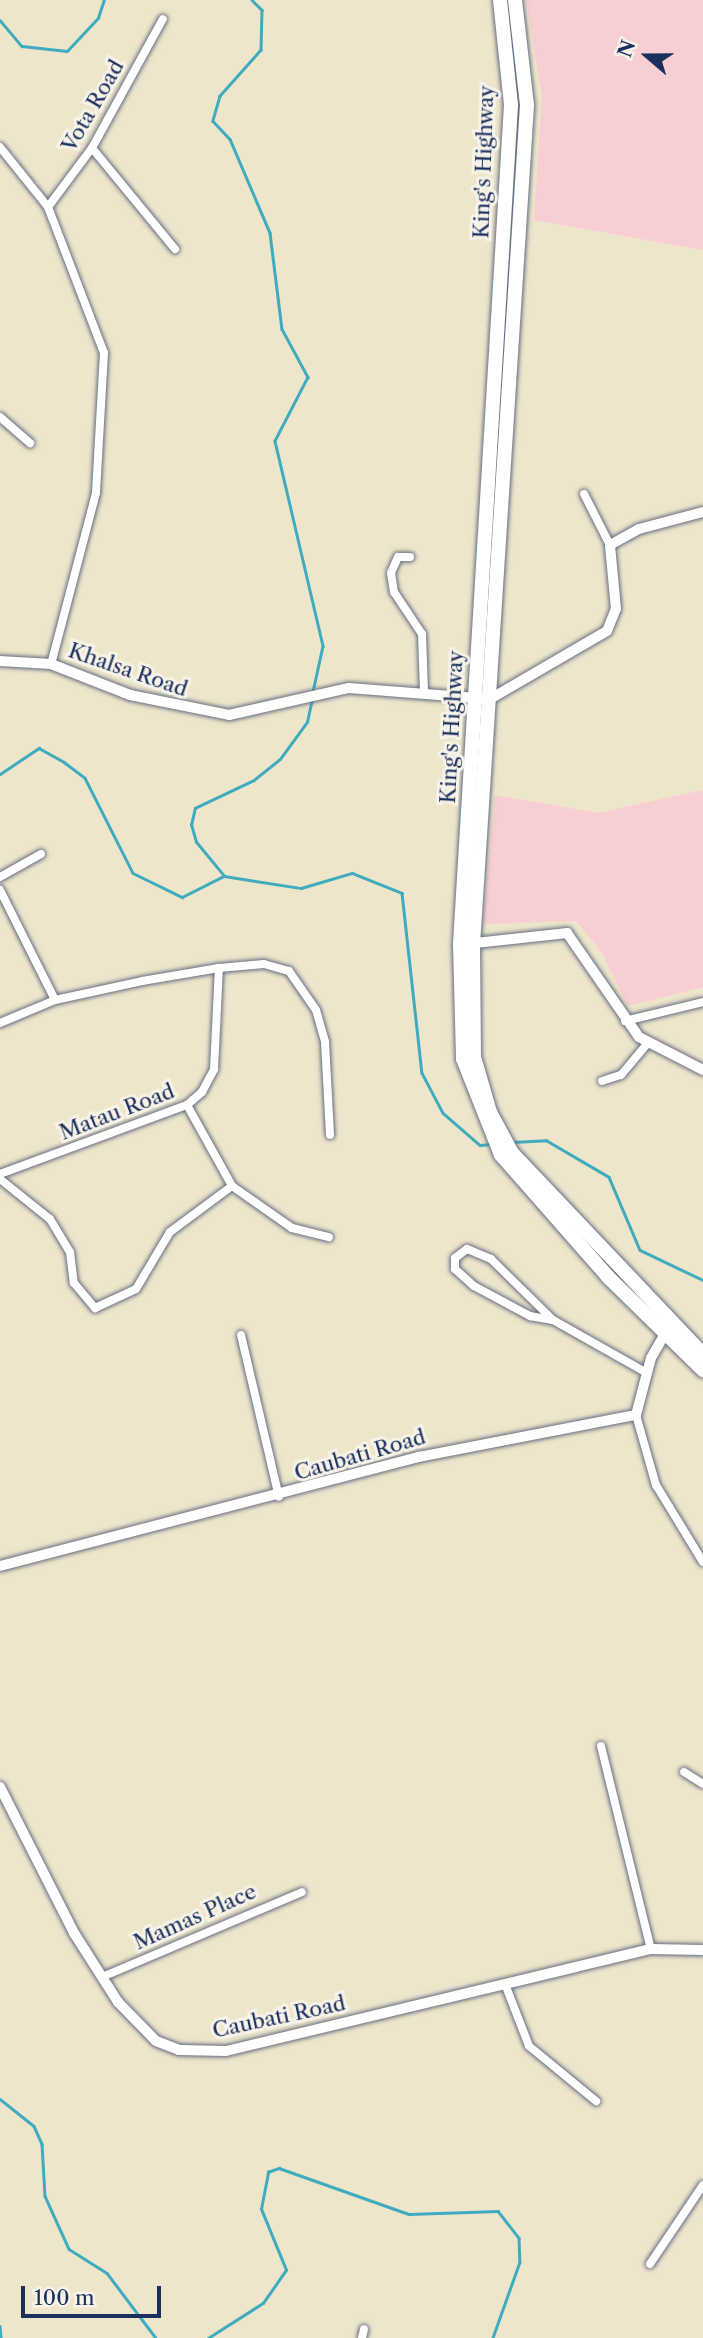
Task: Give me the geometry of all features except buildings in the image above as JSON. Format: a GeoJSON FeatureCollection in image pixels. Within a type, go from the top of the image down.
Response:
{"type":"FeatureCollection","features":[{"type":"Feature","properties":{"kind":"highway","name":"King's Highway"},"geometry":{"type":"LineString","coordinates":[[500,0],[512,105],[475,696],[466,944],[474,1057],[496,1137],[506,1154],[668,1328],[703,1370]]}},
{"type":"Feature","properties":{"kind":"highway","name":"King's Highway"},"geometry":{"type":"LineString","coordinates":[[466,944],[490,699],[527,105],[515,0]]}},
{"type":"Feature","properties":{"kind":"highway","name":"King's Highway"},"geometry":{"type":"LineString","coordinates":[[668,1328],[703,1354]]}},
{"type":"Feature","properties":{"kind":"street","name":"Vota Road"},"geometry":{"type":"LineString","coordinates":[[48,207],[92,148],[163,19]]}},
{"type":"Feature","properties":{"kind":"street"},"geometry":{"type":"LineString","coordinates":[[0,147],[48,207],[83,288],[104,353],[105,382],[96,493],[51,664]]}},
{"type":"Feature","properties":{"kind":"street"},"geometry":{"type":"LineString","coordinates":[[92,148],[175,249]]}},
{"type":"Feature","properties":{"kind":"street"},"geometry":{"type":"LineString","coordinates":[[0,417],[30,443]]}},
{"type":"Feature","properties":{"kind":"street"},"geometry":{"type":"LineString","coordinates":[[490,699],[607,631],[616,609],[610,544],[584,494]]}},
{"type":"Feature","properties":{"kind":"street"},"geometry":{"type":"LineString","coordinates":[[610,544],[639,529],[703,512]]}},
{"type":"Feature","properties":{"kind":"street"},"geometry":{"type":"LineString","coordinates":[[411,556],[398,557],[390,573],[394,592],[422,634],[424,692]]}},
{"type":"Feature","properties":{"kind":"street","name":"Khalsa Road"},"geometry":{"type":"LineString","coordinates":[[0,661],[51,664],[191,712],[253,714],[306,697],[349,688],[490,699]]}},
{"type":"Feature","properties":{"kind":"street"},"geometry":{"type":"LineString","coordinates":[[0,877],[41,854]]}},
{"type":"Feature","properties":{"kind":"street"},"geometry":{"type":"LineString","coordinates":[[0,890],[55,1000]]}},
{"type":"Feature","properties":{"kind":"street"},"geometry":{"type":"LineString","coordinates":[[466,944],[567,933],[625,1021],[647,1044],[703,1070]]}},
{"type":"Feature","properties":{"kind":"street"},"geometry":{"type":"LineString","coordinates":[[0,1023],[55,1000],[219,968],[276,966],[304,988],[325,1042],[330,1135]]}},
{"type":"Feature","properties":{"kind":"street","name":"Matau Road"},"geometry":{"type":"LineString","coordinates":[[0,1177],[187,1105],[214,1069],[219,968]]}},
{"type":"Feature","properties":{"kind":"street"},"geometry":{"type":"LineString","coordinates":[[625,1021],[703,1002]]}},
{"type":"Feature","properties":{"kind":"street"},"geometry":{"type":"LineString","coordinates":[[602,1081],[621,1075],[647,1044]]}},
{"type":"Feature","properties":{"kind":"street"},"geometry":{"type":"LineString","coordinates":[[187,1105],[232,1186],[292,1228],[328,1237]]}},
{"type":"Feature","properties":{"kind":"street"},"geometry":{"type":"LineString","coordinates":[[0,1177],[50,1219],[70,1252],[74,1283],[95,1308],[136,1289],[170,1232],[232,1186]]}},
{"type":"Feature","properties":{"kind":"street"},"geometry":{"type":"LineString","coordinates":[[553,1320],[530,1316],[474,1286],[455,1269],[455,1258],[467,1249],[491,1258],[553,1320],[647,1373]]}},
{"type":"Feature","properties":{"kind":"street"},"geometry":{"type":"LineString","coordinates":[[668,1328],[647,1373],[636,1415],[656,1485],[703,1562]]}},
{"type":"Feature","properties":{"kind":"street"},"geometry":{"type":"LineString","coordinates":[[241,1335],[279,1497]]}},
{"type":"Feature","properties":{"kind":"street","name":"Caubati Road"},"geometry":{"type":"LineString","coordinates":[[0,1566],[279,1497],[429,1454],[636,1415]]}},
{"type":"Feature","properties":{"kind":"street"},"geometry":{"type":"LineString","coordinates":[[601,1746],[651,1950]]}},
{"type":"Feature","properties":{"kind":"street"},"geometry":{"type":"LineString","coordinates":[[684,1772],[703,1784]]}},
{"type":"Feature","properties":{"kind":"street","name":"Caubati Road"},"geometry":{"type":"LineString","coordinates":[[0,1787],[103,1977],[156,2041],[198,2052],[226,2051],[651,1950],[703,1950]]}},
{"type":"Feature","properties":{"kind":"street","name":"Mamas Place"},"geometry":{"type":"LineString","coordinates":[[103,1977],[302,1892]]}},
{"type":"Feature","properties":{"kind":"street"},"geometry":{"type":"LineString","coordinates":[[505,1984],[529,2046],[596,2101]]}},
{"type":"Feature","properties":{"kind":"street"},"geometry":{"type":"LineString","coordinates":[[650,2264],[703,2185]]}},
{"type":"Feature","properties":{"kind":"shaded area"},"geometry":{"type":"Polygon","coordinates":[[[526,0],[703,0],[703,250],[534,220],[542,96],[526,0]]]}},
{"type":"Feature","properties":{"kind":"shaded area"},"geometry":{"type":"Polygon","coordinates":[[[703,790],[703,987],[628,1006],[602,953],[576,921],[483,924],[495,795],[598,813],[703,790]]]}},
{"type":"Feature","properties":{"kind":"waterway"},"geometry":{"type":"LineString","coordinates":[[0,20],[22,46],[67,51],[98,18],[104,0]]}},
{"type":"Feature","properties":{"kind":"waterway"},"geometry":{"type":"LineString","coordinates":[[252,0],[262,10],[261,50],[220,96],[213,121],[230,139],[270,233],[282,329],[308,377],[275,441],[323,646],[313,692]]}},
{"type":"Feature","properties":{"kind":"waterway"},"geometry":{"type":"LineString","coordinates":[[224,876],[196,842],[191,825],[195,808],[254,780],[280,759],[307,722],[312,699]]}},
{"type":"Feature","properties":{"kind":"waterway"},"geometry":{"type":"LineString","coordinates":[[0,774],[39,748],[64,762],[85,778],[133,873],[182,897],[224,876],[301,888],[352,873],[402,893],[422,1073],[443,1113],[480,1145],[491,1144]]}},
{"type":"Feature","properties":{"kind":"waterway"},"geometry":{"type":"LineString","coordinates":[[512,1142],[546,1140],[609,1177],[640,1250],[703,1280]]}},
{"type":"Feature","properties":{"kind":"waterway"},"geometry":{"type":"LineString","coordinates":[[0,2099],[34,2126],[42,2144],[45,2196],[69,2249],[107,2273],[156,2338]]}},
{"type":"Feature","properties":{"kind":"waterway"},"geometry":{"type":"LineString","coordinates":[[208,2338],[263,2303],[286,2270],[261,2209],[268,2172],[279,2168],[409,2214],[498,2211],[519,2238],[520,2262],[493,2338]]}},
{"type":"Feature","properties":{"kind":"waterway"},"geometry":{"type":"LineString","coordinates":[[0,2326],[1,2338]]}}]}
